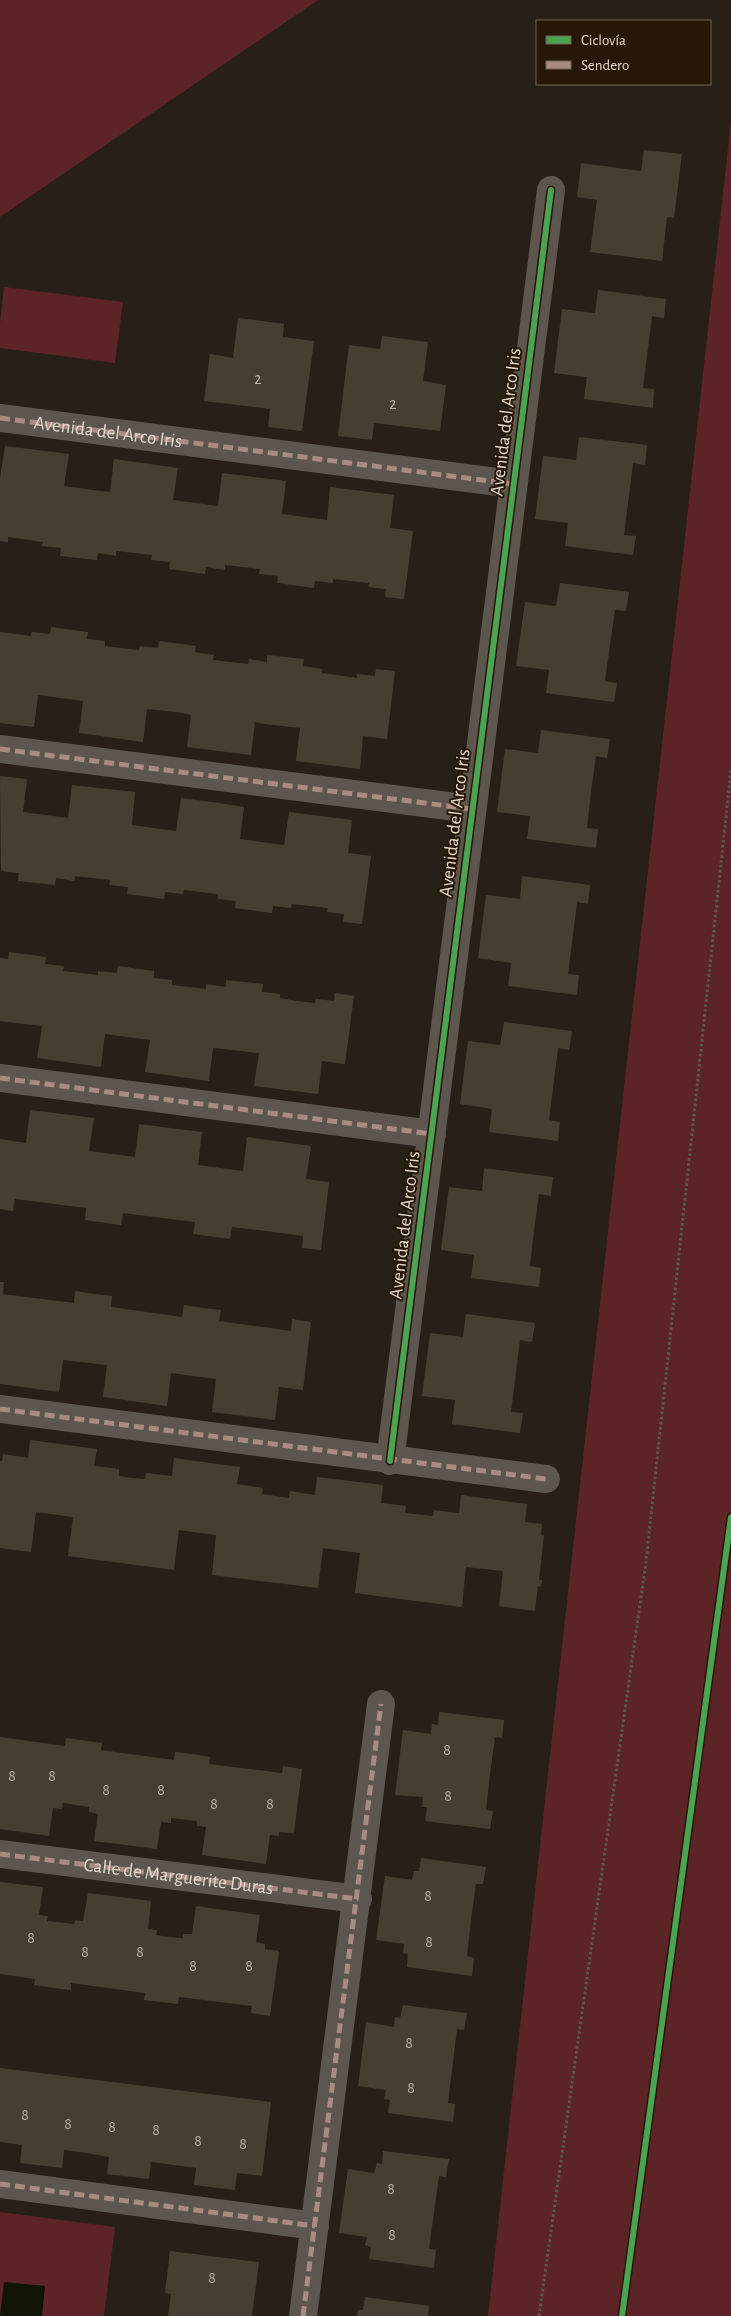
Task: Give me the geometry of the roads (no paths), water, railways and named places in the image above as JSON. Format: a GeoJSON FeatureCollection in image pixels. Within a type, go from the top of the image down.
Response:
{"type":"FeatureCollection","features":[{"type":"Feature","properties":{"kind":"street","name":"Avenida del Arco Iris"},"geometry":{"type":"LineString","coordinates":[[390,1461],[551,190]]}},
{"type":"Feature","properties":{"kind":"street","name":"Avenida del Arco Iris"},"geometry":{"type":"LineString","coordinates":[[0,418],[513,484]]}},
{"type":"Feature","properties":{"kind":"street","name":"Avenida del Arco Iris"},"geometry":{"type":"LineString","coordinates":[[0,749],[472,808]]}},
{"type":"Feature","properties":{"kind":"street","name":"Avenida del Arco Iris"},"geometry":{"type":"LineString","coordinates":[[0,1078],[432,1134]]}},
{"type":"Feature","properties":{"kind":"street"},"geometry":{"type":"LineString","coordinates":[[0,1410],[390,1461],[546,1479]]}},
{"type":"Feature","properties":{"kind":"street"},"geometry":{"type":"LineString","coordinates":[[303,2316],[358,1899],[381,1704]]}},
{"type":"Feature","properties":{"kind":"street","name":"Calle de Marguerite Duras"},"geometry":{"type":"LineString","coordinates":[[0,1854],[358,1899]]}},
{"type":"Feature","properties":{"kind":"street"},"geometry":{"type":"LineString","coordinates":[[0,2184],[315,2226]]}}]}
